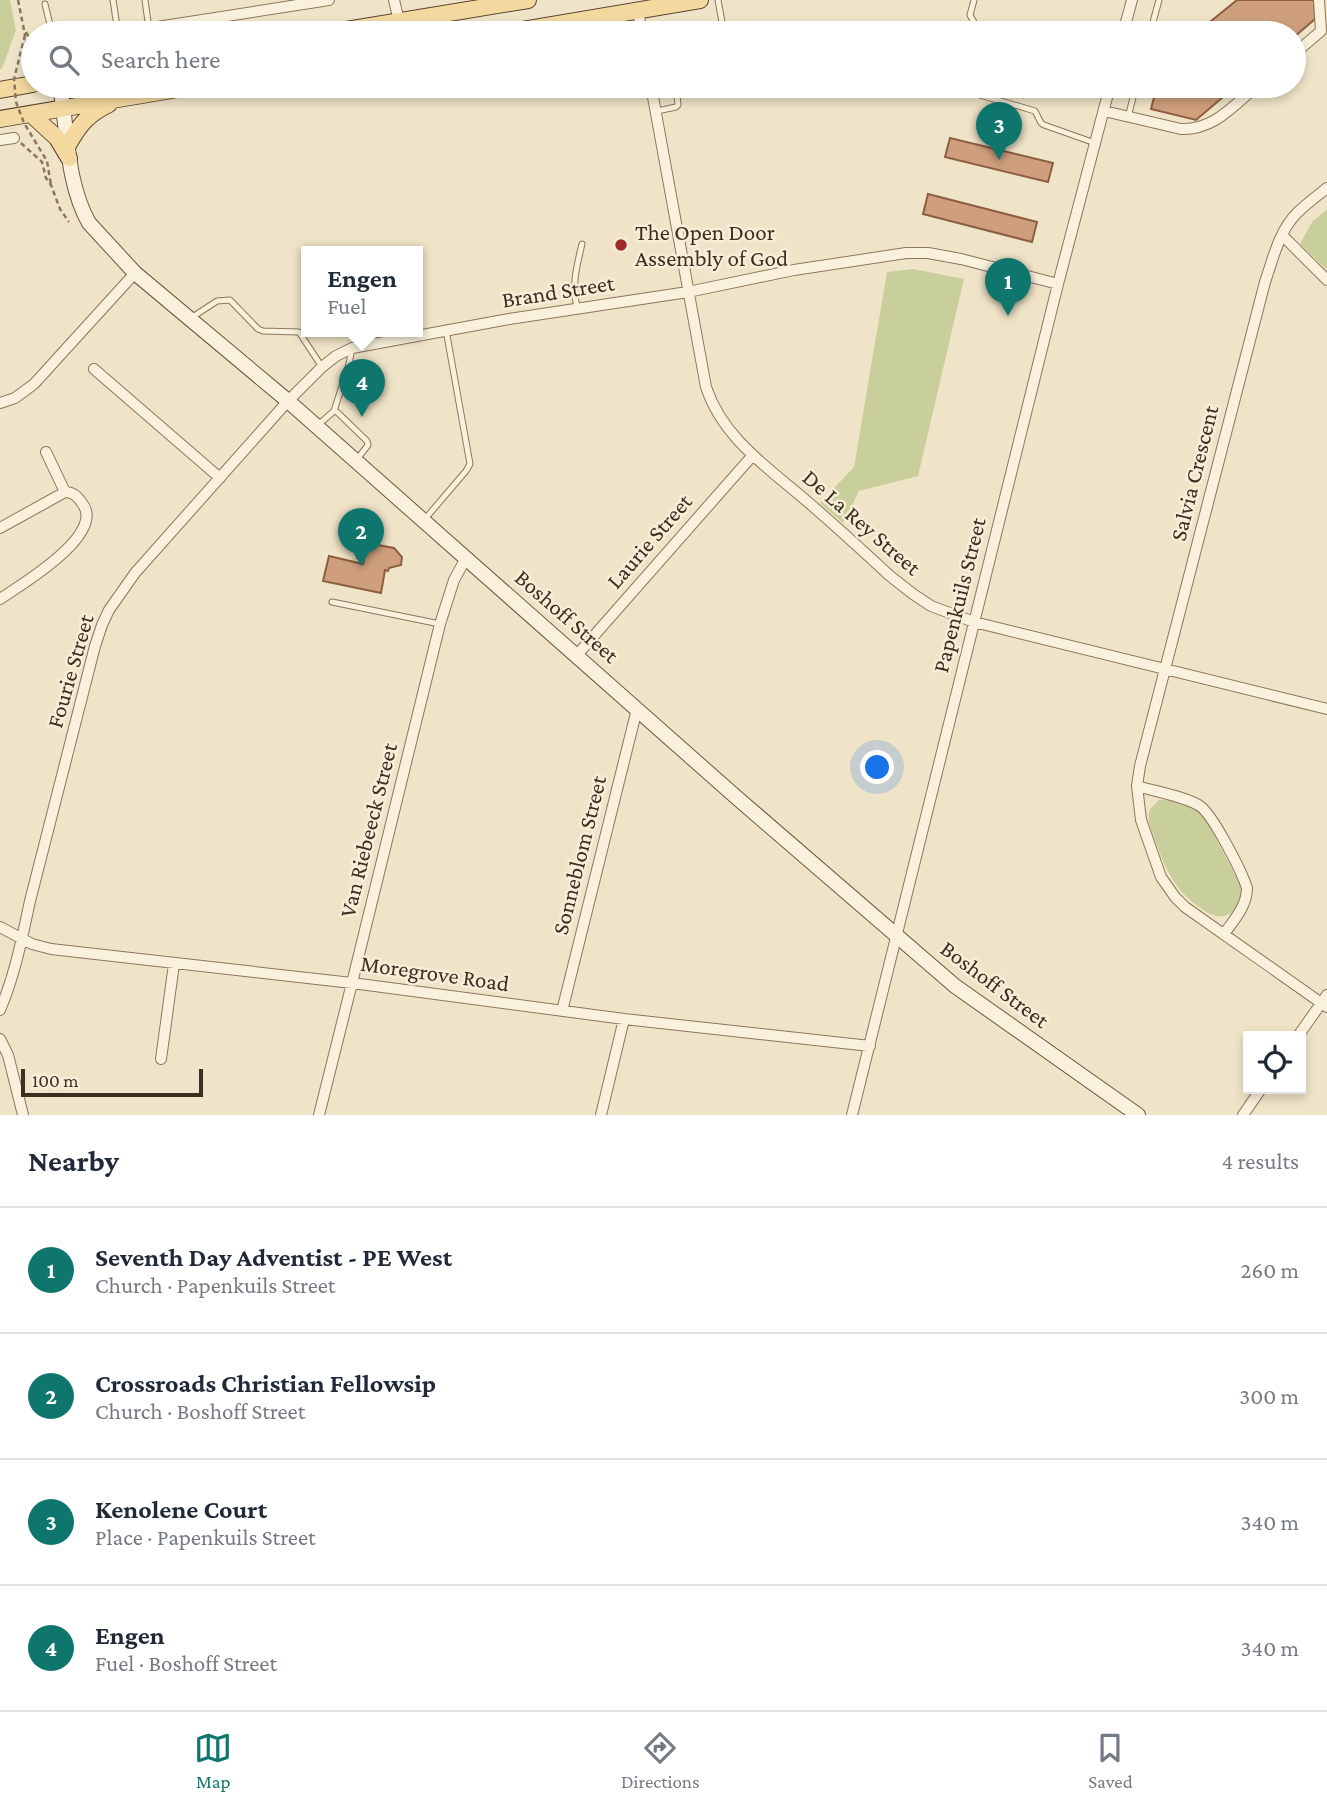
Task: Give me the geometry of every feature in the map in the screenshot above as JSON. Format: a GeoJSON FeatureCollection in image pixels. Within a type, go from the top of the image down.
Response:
{"type":"FeatureCollection","features":[{"type":"Feature","properties":{"kind":"main road"},"geometry":{"type":"LineString","coordinates":[[399,21],[528,0]]}},
{"type":"Feature","properties":{"kind":"main road"},"geometry":{"type":"LineString","coordinates":[[577,21],[700,0]]}},
{"type":"Feature","properties":{"kind":"main road"},"geometry":{"type":"LineString","coordinates":[[0,90],[21,86]]}},
{"type":"Feature","properties":{"kind":"main road"},"geometry":{"type":"LineString","coordinates":[[0,119],[126,98]]}},
{"type":"Feature","properties":{"kind":"main road"},"geometry":{"type":"LineString","coordinates":[[31,114],[58,138],[68,151],[80,125],[87,117],[120,99]]}},
{"type":"Feature","properties":{"kind":"street"},"geometry":{"type":"LineString","coordinates":[[199,21],[330,0]]}},
{"type":"Feature","properties":{"kind":"street"},"geometry":{"type":"LineString","coordinates":[[394,0],[399,21]]}},
{"type":"Feature","properties":{"kind":"street"},"geometry":{"type":"LineString","coordinates":[[1126,21],[1132,0]]}},
{"type":"Feature","properties":{"kind":"street"},"geometry":{"type":"LineString","coordinates":[[1306,45],[1324,31],[1319,0]]}},
{"type":"Feature","properties":{"kind":"street"},"geometry":{"type":"LineString","coordinates":[[638,11],[640,21]]}},
{"type":"Feature","properties":{"kind":"street","name":"Boshoff Street"},"geometry":{"type":"LineString","coordinates":[[62,98],[72,178],[83,214],[135,273],[288,401],[955,986],[1138,1115]]}},
{"type":"Feature","properties":{"kind":"street","name":"De La Rey Street"},"geometry":{"type":"LineString","coordinates":[[653,98],[706,387],[723,423],[753,455],[912,594],[931,606],[974,622],[1327,709]]}},
{"type":"Feature","properties":{"kind":"street","name":"Papenkuils Street"},"geometry":{"type":"LineString","coordinates":[[852,1115],[1058,284],[1107,98]]}},
{"type":"Feature","properties":{"kind":"street"},"geometry":{"type":"LineString","coordinates":[[1104,111],[1181,129],[1194,129],[1219,118],[1243,98]]}},
{"type":"Feature","properties":{"kind":"street"},"geometry":{"type":"LineString","coordinates":[[0,140],[14,138]]}},
{"type":"Feature","properties":{"kind":"street","name":"Salvia Crescent"},"geometry":{"type":"LineString","coordinates":[[1325,1001],[1224,934],[1175,897],[1161,877],[1141,820],[1137,786],[1265,282],[1282,235],[1297,213],[1327,188]]}},
{"type":"Feature","properties":{"kind":"street"},"geometry":{"type":"LineString","coordinates":[[1282,235],[1327,280]]}},
{"type":"Feature","properties":{"kind":"street","name":"Brand Street"},"geometry":{"type":"LineString","coordinates":[[423,334],[688,292],[794,270],[906,253],[961,258],[1058,284]]}},
{"type":"Feature","properties":{"kind":"street"},"geometry":{"type":"LineString","coordinates":[[0,403],[15,398],[33,384],[135,273]]}},
{"type":"Feature","properties":{"kind":"street","name":"Brand Street"},"geometry":{"type":"LineString","coordinates":[[288,401],[336,356],[352,348],[409,337]]}},
{"type":"Feature","properties":{"kind":"street"},"geometry":{"type":"LineString","coordinates":[[94,369],[220,478]]}},
{"type":"Feature","properties":{"kind":"street","name":"Fourie Street"},"geometry":{"type":"LineString","coordinates":[[0,1010],[11,982],[102,625],[118,595],[135,573],[288,401]]}},
{"type":"Feature","properties":{"kind":"street"},"geometry":{"type":"LineString","coordinates":[[46,452],[65,492]]}},
{"type":"Feature","properties":{"kind":"street","name":"Laurie Street"},"geometry":{"type":"LineString","coordinates":[[577,655],[753,455]]}},
{"type":"Feature","properties":{"kind":"street"},"geometry":{"type":"LineString","coordinates":[[0,528],[65,492],[73,494],[86,508],[87,517],[82,531],[68,548],[49,566],[0,599]]}},
{"type":"Feature","properties":{"kind":"street","name":"Van Riebeeck Street"},"geometry":{"type":"LineString","coordinates":[[318,1115],[440,624],[454,580],[466,558]]}},
{"type":"Feature","properties":{"kind":"street","name":"Sonneblom Street"},"geometry":{"type":"LineString","coordinates":[[562,1011],[637,709]]}},
{"type":"Feature","properties":{"kind":"street"},"geometry":{"type":"LineString","coordinates":[[1137,786],[1194,803],[1205,810],[1213,821],[1247,888],[1242,908],[1224,934]]}},
{"type":"Feature","properties":{"kind":"street","name":"Moregrove Road"},"geometry":{"type":"LineString","coordinates":[[0,927],[22,939],[51,949],[352,983],[624,1019],[870,1046]]}},
{"type":"Feature","properties":{"kind":"street"},"geometry":{"type":"LineString","coordinates":[[162,1059],[174,964]]}},
{"type":"Feature","properties":{"kind":"street"},"geometry":{"type":"LineString","coordinates":[[1302,1031],[1325,1001]]}},
{"type":"Feature","properties":{"kind":"street"},"geometry":{"type":"LineString","coordinates":[[601,1115],[624,1019]]}},
{"type":"Feature","properties":{"kind":"street"},"geometry":{"type":"LineString","coordinates":[[0,1039],[8,1055],[23,1115]]}},
{"type":"Feature","properties":{"kind":"street"},"geometry":{"type":"LineString","coordinates":[[1243,1115],[1258,1094]]}},
{"type":"Feature","properties":{"kind":"lane"},"geometry":{"type":"LineString","coordinates":[[113,0],[116,21]]}},
{"type":"Feature","properties":{"kind":"lane"},"geometry":{"type":"LineString","coordinates":[[145,0],[148,21]]}},
{"type":"Feature","properties":{"kind":"lane"},"geometry":{"type":"LineString","coordinates":[[718,0],[722,21]]}},
{"type":"Feature","properties":{"kind":"lane"},"geometry":{"type":"LineString","coordinates":[[973,21],[970,15],[974,0]]}},
{"type":"Feature","properties":{"kind":"lane"},"geometry":{"type":"LineString","coordinates":[[1153,21],[1159,0]]}},
{"type":"Feature","properties":{"kind":"lane"},"geometry":{"type":"LineString","coordinates":[[45,4],[49,21]]}},
{"type":"Feature","properties":{"kind":"lane"},"geometry":{"type":"LineString","coordinates":[[656,112],[676,107],[677,98]]}},
{"type":"Feature","properties":{"kind":"lane"},"geometry":{"type":"LineString","coordinates":[[990,98],[1035,111],[1044,125],[1095,143]]}},
{"type":"Feature","properties":{"kind":"lane"},"geometry":{"type":"LineString","coordinates":[[1128,117],[1133,98]]}},
{"type":"Feature","properties":{"kind":"lane"},"geometry":{"type":"LineString","coordinates":[[577,309],[573,291],[582,244]]}},
{"type":"Feature","properties":{"kind":"lane"},"geometry":{"type":"LineString","coordinates":[[190,319],[217,301],[230,300],[262,331],[299,332],[301,335]]}},
{"type":"Feature","properties":{"kind":"lane"},"geometry":{"type":"LineString","coordinates":[[423,521],[470,464],[446,330]]}},
{"type":"Feature","properties":{"kind":"lane"},"geometry":{"type":"LineString","coordinates":[[302,337],[322,367]]}},
{"type":"Feature","properties":{"kind":"lane"},"geometry":{"type":"LineString","coordinates":[[316,426],[334,411],[352,348]]}},
{"type":"Feature","properties":{"kind":"lane"},"geometry":{"type":"LineString","coordinates":[[334,411],[368,443],[356,461]]}},
{"type":"Feature","properties":{"kind":"lane"},"geometry":{"type":"LineString","coordinates":[[332,602],[440,624]]}},
{"type":"Feature","properties":{"kind":"path"},"geometry":{"type":"LineString","coordinates":[[18,0],[22,21]]}},
{"type":"Feature","properties":{"kind":"path"},"geometry":{"type":"LineString","coordinates":[[21,50],[14,92],[24,123],[47,161],[51,185]]}},
{"type":"Feature","properties":{"kind":"path"},"geometry":{"type":"LineString","coordinates":[[14,138],[42,162],[46,178],[69,222]]}},
{"type":"Feature","properties":{"kind":"green space"},"geometry":{"type":"Polygon","coordinates":[[[0,0],[10,0],[16,30],[2,69],[0,69],[0,0]]]}},
{"type":"Feature","properties":{"kind":"green space"},"geometry":{"type":"Polygon","coordinates":[[[1327,209],[1327,270],[1300,244],[1312,222],[1327,209]]]}},
{"type":"Feature","properties":{"kind":"green space"},"geometry":{"type":"Polygon","coordinates":[[[913,269],[964,279],[918,476],[859,491],[843,523],[820,503],[854,467],[887,272],[913,269]]]}},
{"type":"Feature","properties":{"kind":"green space"},"geometry":{"type":"Polygon","coordinates":[[[1159,800],[1195,808],[1204,816],[1243,890],[1239,905],[1231,913],[1220,916],[1208,913],[1191,901],[1174,882],[1149,824],[1150,810],[1159,800]]]}},
{"type":"Feature","properties":{"kind":"building"},"geometry":{"type":"Polygon","coordinates":[[[1237,0],[1314,0],[1315,19],[1306,27],[1306,21],[1211,21],[1237,0]]]}},
{"type":"Feature","properties":{"kind":"building"},"geometry":{"type":"Polygon","coordinates":[[[1154,98],[1222,98],[1196,120],[1151,109],[1154,98]]]}},
{"type":"Feature","properties":{"kind":"building"},"geometry":{"type":"Polygon","coordinates":[[[950,138],[1053,163],[1048,182],[945,157],[950,138]]]}},
{"type":"Feature","properties":{"kind":"building"},"geometry":{"type":"Polygon","coordinates":[[[928,194],[1037,222],[1032,242],[923,214],[928,194]]]}},
{"type":"Feature","properties":{"kind":"building"},"geometry":{"type":"Polygon","coordinates":[[[362,542],[394,548],[402,557],[401,565],[385,570],[381,593],[323,581],[329,556],[363,564],[364,561],[357,558],[362,542]]]}},
{"type":"Feature","properties":{"kind":"place","name":"Kenolene Court"},"geometry":{"type":"Point","coordinates":[999,160]}},
{"type":"Feature","properties":{"kind":"place","name":"The Open Door Assembly of God"},"geometry":{"type":"Point","coordinates":[621,245]}},
{"type":"Feature","properties":{"kind":"place","name":"Seventh Day Adventist - PE West"},"geometry":{"type":"Point","coordinates":[1008,316]}},
{"type":"Feature","properties":{"kind":"place","name":"Engen"},"geometry":{"type":"Point","coordinates":[362,417]}},
{"type":"Feature","properties":{"kind":"place","name":"Crossroads Christian Fellowsip"},"geometry":{"type":"Point","coordinates":[361,566]}}]}
